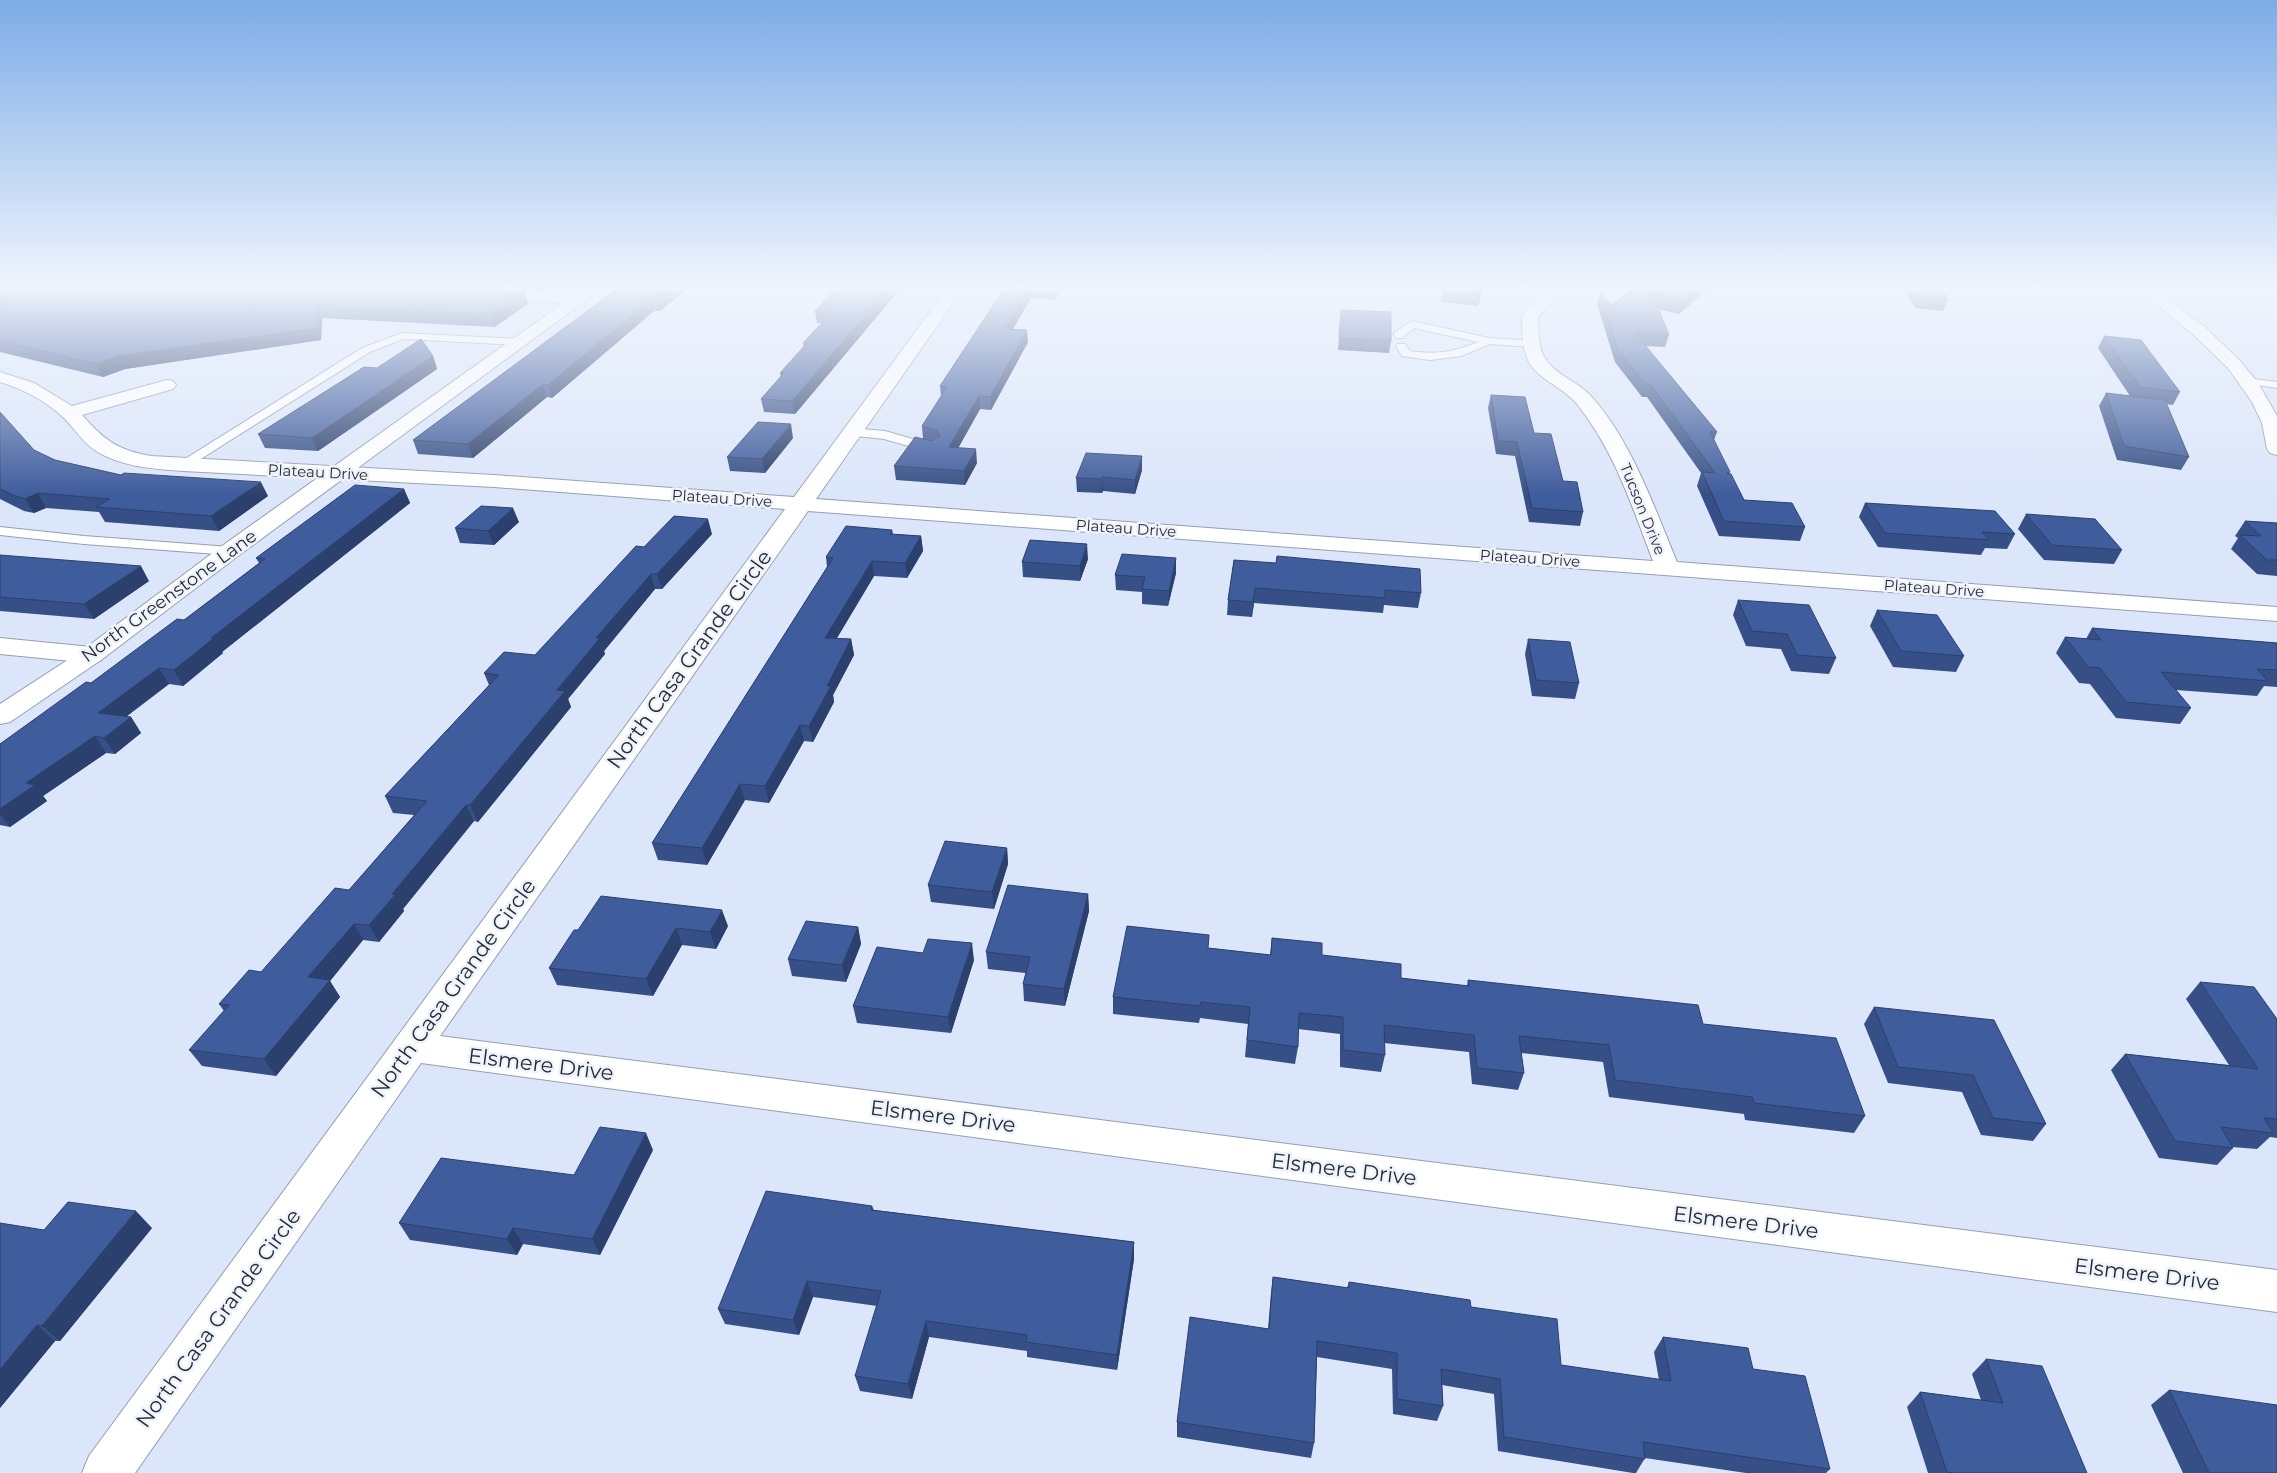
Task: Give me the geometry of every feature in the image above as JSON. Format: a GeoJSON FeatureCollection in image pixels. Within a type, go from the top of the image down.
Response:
{"type":"FeatureCollection","features":[{"type":"Feature","properties":{"kind":"street","name":"North Greenstone Lane"},"geometry":{"type":"LineString","coordinates":[[0,716],[92,655],[230,551],[499,358]]}},
{"type":"Feature","properties":{"kind":"street","name":"North Casa Grande Circle"},"geometry":{"type":"LineString","coordinates":[[106,1473],[905,358]]}},
{"type":"Feature","properties":{"kind":"street","name":"Tucson Drive"},"geometry":{"type":"LineString","coordinates":[[1536,358],[1538,363],[1582,398],[1604,428],[1626,464],[1668,569]]}},
{"type":"Feature","properties":{"kind":"street"},"geometry":{"type":"LineString","coordinates":[[2226,358],[2247,381],[2270,423],[2277,449]]}},
{"type":"Feature","properties":{"kind":"street","name":"Plateau Drive"},"geometry":{"type":"LineString","coordinates":[[0,377],[41,393],[68,413],[90,437],[108,450],[138,459],[183,464],[336,474],[494,481],[2277,614]]}},
{"type":"Feature","properties":{"kind":"street"},"geometry":{"type":"LineString","coordinates":[[68,413],[167,385]]}},
{"type":"Feature","properties":{"kind":"street"},"geometry":{"type":"LineString","coordinates":[[0,646],[92,655]]}},
{"type":"Feature","properties":{"kind":"street","name":"Elsmere Drive"},"geometry":{"type":"LineString","coordinates":[[411,1047],[2277,1291]]}},
{"type":"Feature","properties":{"kind":"lane"},"geometry":{"type":"LineString","coordinates":[[183,464],[354,358]]}},
{"type":"Feature","properties":{"kind":"lane"},"geometry":{"type":"LineString","coordinates":[[2247,381],[2277,385]]}},
{"type":"Feature","properties":{"kind":"lane"},"geometry":{"type":"LineString","coordinates":[[851,432],[885,435],[934,449]]}},
{"type":"Feature","properties":{"kind":"lane"},"geometry":{"type":"LineString","coordinates":[[0,531],[84,540],[230,551]]}},
{"type":"Feature","properties":{"kind":"building"},"geometry":{"type":"Polygon","coordinates":[[[70,358],[114,358],[96,364],[70,358]]]}},
{"type":"Feature","properties":{"kind":"building"},"geometry":{"type":"Polygon","coordinates":[[[393,358],[430,358],[312,438],[258,434],[364,367],[377,368],[393,358]]]}},
{"type":"Feature","properties":{"kind":"building"},"geometry":{"type":"Polygon","coordinates":[[[524,358],[581,358],[548,385],[543,384],[468,444],[413,440],[524,358]]]}},
{"type":"Feature","properties":{"kind":"building"},"geometry":{"type":"Polygon","coordinates":[[[794,358],[829,358],[792,401],[761,399],[784,373],[780,373],[794,358]]]}},
{"type":"Feature","properties":{"kind":"building"},"geometry":{"type":"Polygon","coordinates":[[[959,358],[1012,358],[990,397],[979,396],[949,447],[976,449],[964,471],[894,466],[915,437],[932,441],[940,436],[937,431],[922,426],[947,387],[940,386],[959,358]]]}},
{"type":"Feature","properties":{"kind":"building"},"geometry":{"type":"Polygon","coordinates":[[[1624,358],[1655,358],[1717,432],[1710,432],[1730,472],[1727,473],[1731,474],[1744,500],[1792,503],[1805,527],[1724,521],[1702,472],[1715,473],[1650,384],[1645,384],[1624,358]]]}},
{"type":"Feature","properties":{"kind":"building"},"geometry":{"type":"Polygon","coordinates":[[[2119,358],[2154,358],[2180,392],[2140,387],[2119,358]]]}},
{"type":"Feature","properties":{"kind":"building"},"geometry":{"type":"Polygon","coordinates":[[[2106,393],[2165,400],[2189,457],[2124,446],[2106,393]]]}},
{"type":"Feature","properties":{"kind":"building"},"geometry":{"type":"Polygon","coordinates":[[[1491,395],[1525,397],[1534,433],[1551,434],[1563,481],[1577,482],[1583,512],[1532,508],[1517,442],[1498,441],[1491,395]]]}},
{"type":"Feature","properties":{"kind":"building"},"geometry":{"type":"Polygon","coordinates":[[[0,412],[34,450],[55,460],[121,475],[124,473],[261,482],[211,516],[96,507],[110,499],[38,493],[25,499],[0,489],[0,412]]]}},
{"type":"Feature","properties":{"kind":"building"},"geometry":{"type":"Polygon","coordinates":[[[758,422],[791,424],[762,459],[727,457],[758,422]]]}},
{"type":"Feature","properties":{"kind":"building"},"geometry":{"type":"Polygon","coordinates":[[[1086,453],[1142,456],[1135,480],[1102,477],[1102,479],[1076,478],[1086,453]]]}},
{"type":"Feature","properties":{"kind":"building"},"geometry":{"type":"Polygon","coordinates":[[[355,485],[404,489],[211,638],[214,638],[174,670],[159,668],[98,713],[131,717],[104,738],[95,736],[26,783],[35,785],[0,809],[0,744],[86,682],[91,683],[177,619],[184,620],[265,559],[256,558],[355,485]]]}},
{"type":"Feature","properties":{"kind":"building"},"geometry":{"type":"Polygon","coordinates":[[[1865,503],[1995,511],[2015,534],[1982,532],[1989,540],[1885,533],[1865,503]]]}},
{"type":"Feature","properties":{"kind":"building"},"geometry":{"type":"Polygon","coordinates":[[[481,506],[513,508],[488,531],[455,528],[481,506]]]}},
{"type":"Feature","properties":{"kind":"building"},"geometry":{"type":"Polygon","coordinates":[[[2026,514],[2095,519],[2122,550],[2052,545],[2026,514]]]}},
{"type":"Feature","properties":{"kind":"building"},"geometry":{"type":"Polygon","coordinates":[[[674,516],[708,519],[657,574],[651,574],[596,638],[600,638],[557,690],[565,691],[470,805],[466,805],[392,894],[395,895],[369,925],[354,924],[308,977],[330,980],[264,1059],[189,1050],[229,1005],[219,1004],[249,970],[261,972],[335,888],[349,890],[427,801],[385,796],[499,675],[484,673],[504,652],[535,655],[636,546],[644,547],[674,516]]]}},
{"type":"Feature","properties":{"kind":"building"},"geometry":{"type":"Polygon","coordinates":[[[2245,521],[2277,523],[2277,560],[2267,560],[2240,535],[2261,536],[2245,521]]]}},
{"type":"Feature","properties":{"kind":"building"},"geometry":{"type":"Polygon","coordinates":[[[846,526],[892,530],[890,534],[921,536],[905,563],[872,561],[825,638],[851,639],[827,686],[831,686],[809,726],[800,725],[765,786],[740,784],[702,848],[652,843],[833,558],[826,557],[846,526]]]}},
{"type":"Feature","properties":{"kind":"building"},"geometry":{"type":"Polygon","coordinates":[[[1030,540],[1087,544],[1080,566],[1022,562],[1030,540]]]}},
{"type":"Feature","properties":{"kind":"building"},"geometry":{"type":"Polygon","coordinates":[[[1122,554],[1176,558],[1169,591],[1142,589],[1145,577],[1115,575],[1122,554]]]}},
{"type":"Feature","properties":{"kind":"building"},"geometry":{"type":"Polygon","coordinates":[[[0,555],[141,566],[84,604],[0,597],[0,555]]]}},
{"type":"Feature","properties":{"kind":"building"},"geometry":{"type":"Polygon","coordinates":[[[1277,556],[1420,569],[1421,593],[1385,590],[1385,598],[1255,588],[1253,602],[1228,600],[1234,560],[1276,563],[1277,556]]]}},
{"type":"Feature","properties":{"kind":"building"},"geometry":{"type":"Polygon","coordinates":[[[1738,600],[1809,605],[1836,658],[1797,655],[1787,634],[1752,631],[1738,600]]]}},
{"type":"Feature","properties":{"kind":"building"},"geometry":{"type":"Polygon","coordinates":[[[1877,610],[1937,615],[1964,656],[1901,651],[1877,610]]]}},
{"type":"Feature","properties":{"kind":"building"},"geometry":{"type":"Polygon","coordinates":[[[2092,628],[2277,643],[2277,670],[2257,669],[2268,681],[2161,672],[2191,708],[2126,702],[2100,668],[2088,667],[2065,637],[2101,640],[2092,628]]]}},
{"type":"Feature","properties":{"kind":"building"},"geometry":{"type":"Polygon","coordinates":[[[1528,639],[1570,642],[1579,683],[1536,680],[1528,639]]]}},
{"type":"Feature","properties":{"kind":"building"},"geometry":{"type":"Polygon","coordinates":[[[945,841],[1007,848],[992,892],[928,885],[945,841]]]}},
{"type":"Feature","properties":{"kind":"building"},"geometry":{"type":"Polygon","coordinates":[[[1008,885],[1088,894],[1064,989],[1023,984],[1030,957],[986,952],[1008,885]]]}},
{"type":"Feature","properties":{"kind":"building"},"geometry":{"type":"Polygon","coordinates":[[[601,896],[722,910],[710,932],[676,928],[646,979],[549,968],[574,930],[578,930],[601,896]]]}},
{"type":"Feature","properties":{"kind":"building"},"geometry":{"type":"Polygon","coordinates":[[[806,921],[858,927],[842,965],[788,959],[806,921]]]}},
{"type":"Feature","properties":{"kind":"building"},"geometry":{"type":"Polygon","coordinates":[[[1127,926],[1209,935],[1208,948],[1271,955],[1272,938],[1322,943],[1322,955],[1401,964],[1401,978],[1469,986],[1468,980],[1698,1005],[1703,1024],[1836,1038],[1865,1116],[1754,1103],[1752,1097],[1615,1080],[1609,1045],[1519,1036],[1524,1073],[1477,1068],[1474,1035],[1384,1025],[1385,1055],[1343,1050],[1343,1017],[1299,1013],[1298,1047],[1247,1040],[1250,1007],[1201,1002],[1200,1006],[1113,997],[1127,926]]]}},
{"type":"Feature","properties":{"kind":"building"},"geometry":{"type":"Polygon","coordinates":[[[928,939],[972,943],[948,1017],[853,1006],[877,947],[923,953],[928,939]]]}},
{"type":"Feature","properties":{"kind":"building"},"geometry":{"type":"Polygon","coordinates":[[[2200,982],[2254,987],[2277,1019],[2277,1119],[2264,1118],[2273,1133],[2221,1127],[2233,1148],[2175,1141],[2125,1054],[2258,1069],[2200,982]]]}},
{"type":"Feature","properties":{"kind":"building"},"geometry":{"type":"Polygon","coordinates":[[[1874,1007],[1994,1020],[2046,1124],[1993,1118],[1973,1075],[1898,1067],[1874,1007]]]}},
{"type":"Feature","properties":{"kind":"building"},"geometry":{"type":"Polygon","coordinates":[[[600,1127],[646,1133],[592,1239],[513,1228],[507,1239],[399,1223],[441,1158],[574,1175],[600,1127]]]}},
{"type":"Feature","properties":{"kind":"building"},"geometry":{"type":"Polygon","coordinates":[[[766,1191],[872,1206],[871,1210],[1134,1242],[1117,1355],[1026,1342],[1027,1335],[926,1321],[908,1384],[855,1376],[881,1291],[807,1281],[793,1320],[718,1309],[766,1191]]]}},
{"type":"Feature","properties":{"kind":"building"},"geometry":{"type":"Polygon","coordinates":[[[68,1202],[136,1211],[42,1326],[37,1325],[0,1369],[0,1223],[44,1230],[68,1202]]]}},
{"type":"Feature","properties":{"kind":"building"},"geometry":{"type":"Polygon","coordinates":[[[1273,1277],[1349,1288],[1349,1282],[1470,1300],[1471,1307],[1557,1319],[1561,1365],[1671,1381],[1663,1337],[1748,1348],[1753,1369],[1805,1376],[1830,1469],[1643,1442],[1645,1459],[1504,1437],[1500,1379],[1441,1369],[1443,1406],[1397,1399],[1397,1353],[1317,1341],[1314,1443],[1177,1422],[1190,1317],[1269,1329],[1273,1277]]]}},
{"type":"Feature","properties":{"kind":"building"},"geometry":{"type":"Polygon","coordinates":[[[1986,1359],[2042,1366],[2087,1473],[1947,1472],[1920,1392],[2003,1403],[1986,1359]]]}},
{"type":"Feature","properties":{"kind":"building"},"geometry":{"type":"Polygon","coordinates":[[[2169,1390],[2277,1405],[2277,1473],[2209,1473],[2169,1390]]]}}]}
